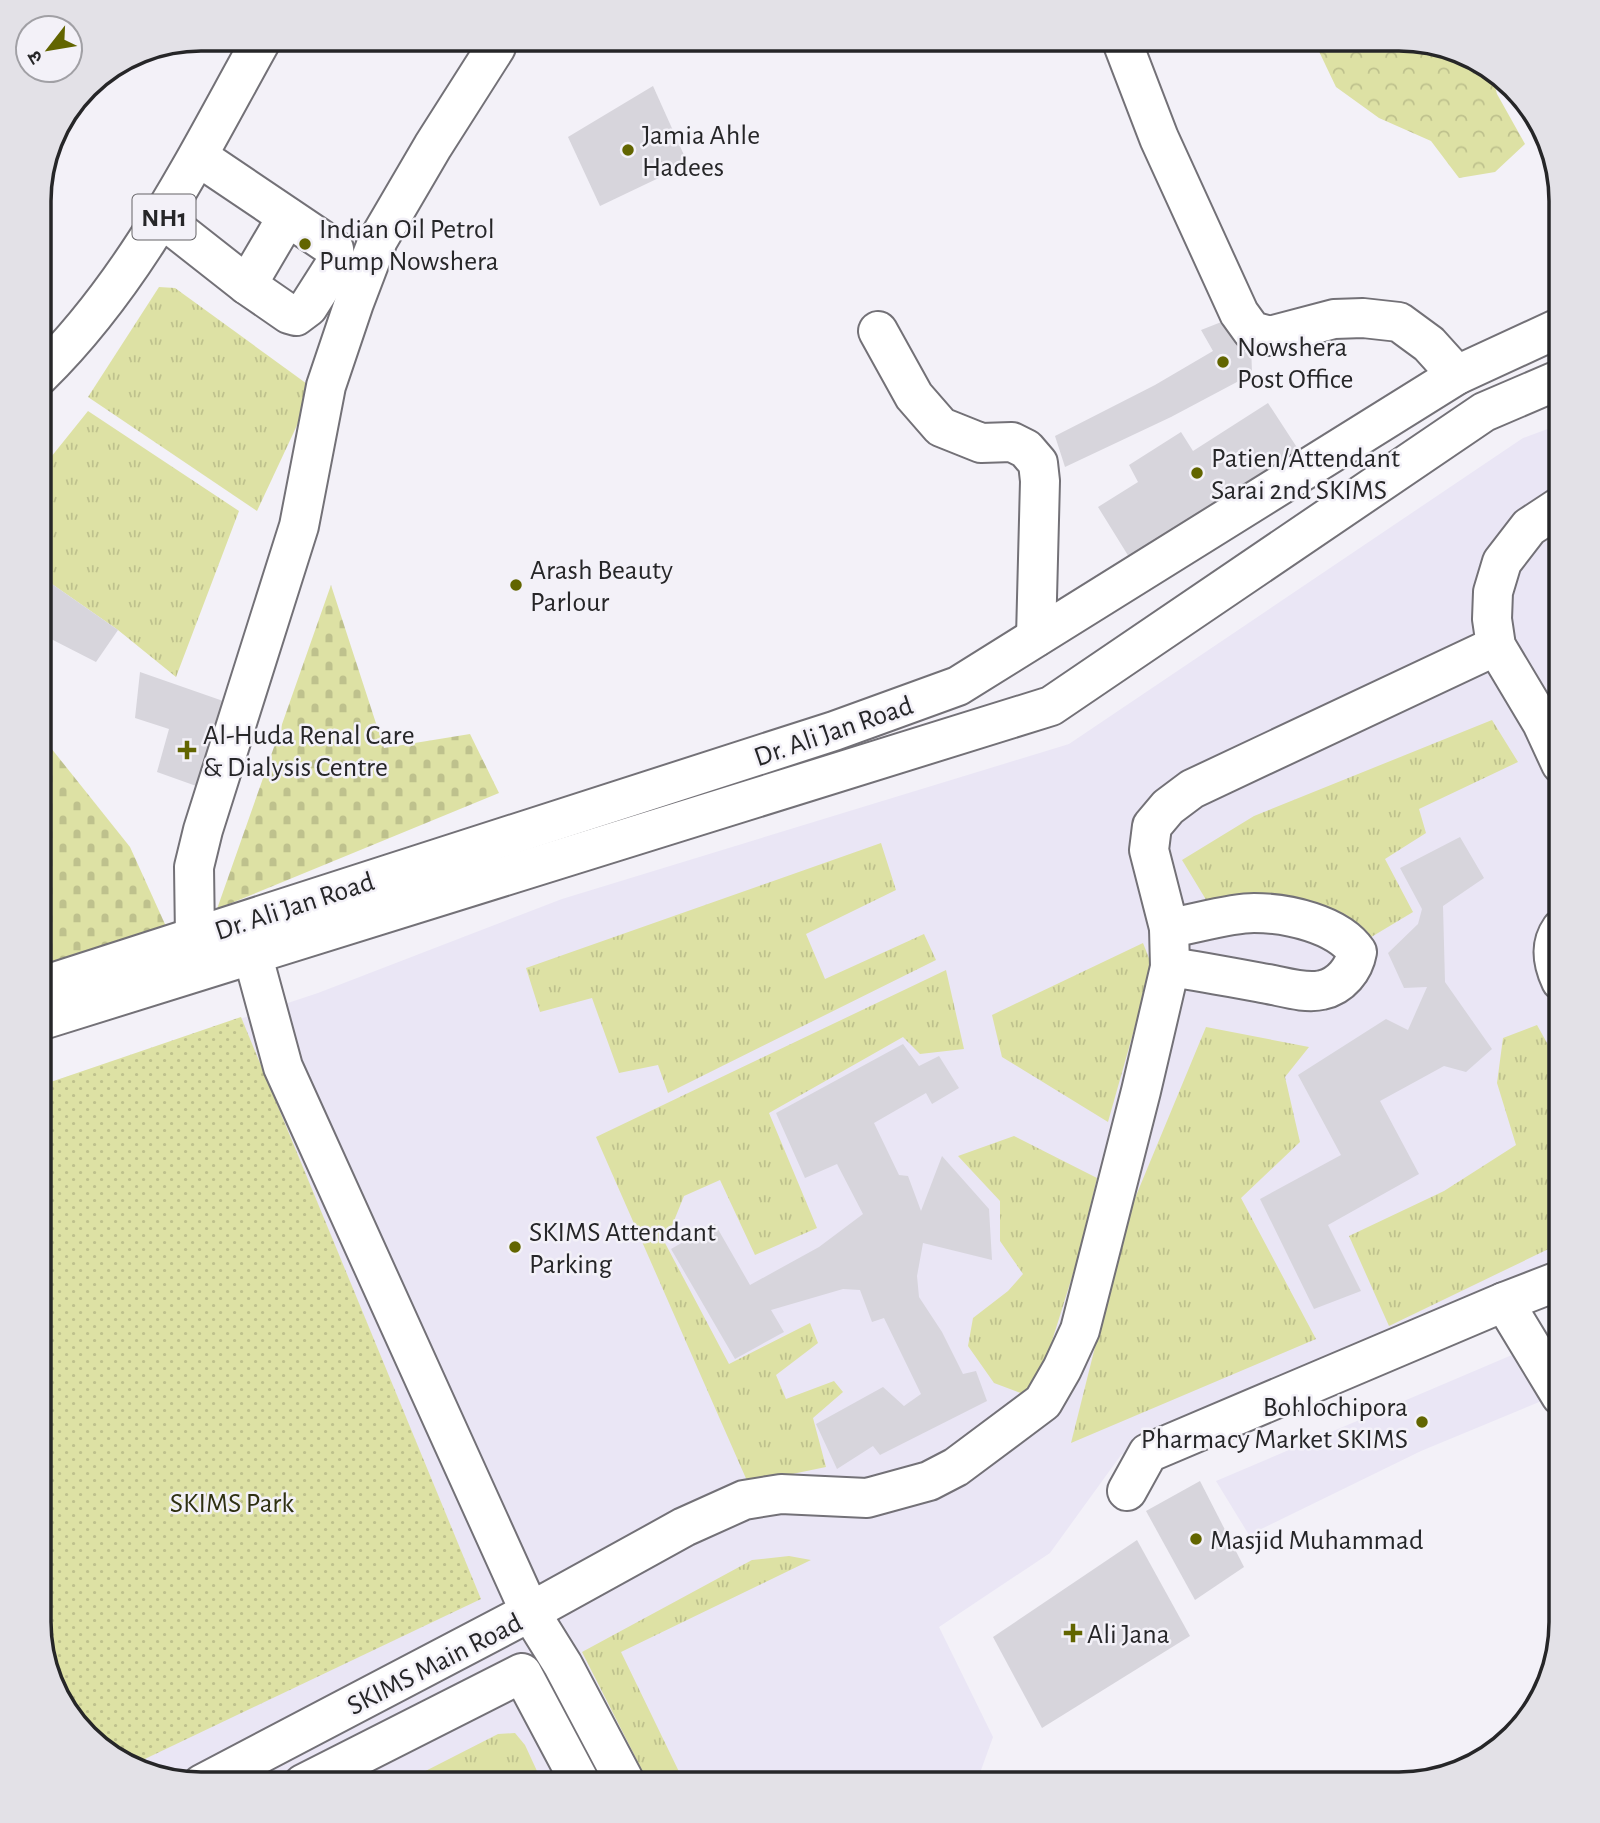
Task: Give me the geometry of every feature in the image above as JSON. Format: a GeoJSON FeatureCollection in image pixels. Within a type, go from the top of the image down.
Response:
{"type":"FeatureCollection","features":[{"type":"Feature","properties":{"kind":"main road","name":"NH1"},"geometry":{"type":"LineString","coordinates":[[51,365],[116,287],[163,219],[255,51]]}},
{"type":"Feature","properties":{"kind":"main road"},"geometry":{"type":"LineString","coordinates":[[195,937],[194,867],[203,830],[299,526],[326,386],[378,240],[494,51]]}},
{"type":"Feature","properties":{"kind":"main road"},"geometry":{"type":"LineString","coordinates":[[1126,51],[1159,138],[1239,313],[1252,331],[1270,336],[1334,318],[1399,322],[1429,344],[1457,375]]}},
{"type":"Feature","properties":{"kind":"main road"},"geometry":{"type":"LineString","coordinates":[[163,219],[247,285],[296,316],[308,307],[336,262],[334,249],[199,157]]}},
{"type":"Feature","properties":{"kind":"main road"},"geometry":{"type":"LineString","coordinates":[[247,285],[287,217]]}},
{"type":"Feature","properties":{"kind":"main road"},"geometry":{"type":"LineString","coordinates":[[878,331],[914,396],[940,427],[981,443],[1012,442],[1026,449],[1038,463],[1041,481],[1037,637]]}},
{"type":"Feature","properties":{"kind":"main road","name":"Dr. Ali Jan Road"},"geometry":{"type":"LineString","coordinates":[[51,983],[834,732],[958,686],[1457,375],[1549,333]]}},
{"type":"Feature","properties":{"kind":"main road","name":"Dr. Ali Jan Road"},"geometry":{"type":"LineString","coordinates":[[51,1017],[1051,706],[1484,412],[1549,384]]}},
{"type":"Feature","properties":{"kind":"main road"},"geometry":{"type":"LineString","coordinates":[[1549,514],[1529,527],[1502,562],[1493,592],[1492,619],[1496,646],[1549,715]]}},
{"type":"Feature","properties":{"kind":"main road"},"geometry":{"type":"LineString","coordinates":[[252,953],[283,1067],[530,1612],[684,1527],[744,1500],[780,1494],[867,1498],[929,1481],[956,1467],[1043,1402],[1080,1330],[1170,967],[1169,928],[1149,850],[1152,826],[1168,807],[1192,789],[1496,646]]}},
{"type":"Feature","properties":{"kind":"main road"},"geometry":{"type":"LineString","coordinates":[[958,686],[982,727]]}},
{"type":"Feature","properties":{"kind":"main road"},"geometry":{"type":"LineString","coordinates":[[1169,928],[1253,913],[1272,915],[1308,920],[1351,943],[1357,952],[1355,963],[1347,975],[1321,991],[1170,967]]}},
{"type":"Feature","properties":{"kind":"main road"},"geometry":{"type":"LineString","coordinates":[[1127,1492],[1148,1453],[1549,1285]]}},
{"type":"Feature","properties":{"kind":"main road"},"geometry":{"type":"LineString","coordinates":[[1504,1302],[1549,1374]]}},
{"type":"Feature","properties":{"kind":"main road","name":"SKIMS Main Road"},"geometry":{"type":"LineString","coordinates":[[225,1772],[530,1612],[563,1665],[620,1772]]}},
{"type":"Feature","properties":{"kind":"main road","name":"SKIMS Main Road"},"geometry":{"type":"LineString","coordinates":[[326,1772],[522,1672],[575,1772]]}},
{"type":"Feature","properties":{"kind":"shaded area"},"geometry":{"type":"Polygon","coordinates":[[[1549,428],[1549,1275],[1121,1455],[1050,1553],[939,1627],[993,1737],[980,1772],[191,1772],[152,1764],[134,1757],[109,1741],[82,1714],[66,1689],[59,1671],[52,1642],[51,1622],[51,1082],[318,993],[562,899],[1069,744],[1523,438],[1549,428]]]}},
{"type":"Feature","properties":{"kind":"shaded area","name":"Bohlochipora Pharmacy Market SKIMS"},"geometry":{"type":"Polygon","coordinates":[[[1549,1339],[1549,1398],[1421,1451],[1249,1535],[1216,1481],[1549,1339]]]}},
{"type":"Feature","properties":{"kind":"green space"},"geometry":{"type":"Polygon","coordinates":[[[1319,51],[1409,51],[1448,59],[1466,66],[1495,85],[1525,144],[1495,172],[1459,178],[1431,141],[1379,118],[1336,87],[1319,51]]]}},
{"type":"Feature","properties":{"kind":"green space"},"geometry":{"type":"Polygon","coordinates":[[[159,287],[175,288],[314,389],[257,511],[88,397],[159,287]]]}},
{"type":"Feature","properties":{"kind":"green space"},"geometry":{"type":"Polygon","coordinates":[[[88,411],[239,511],[176,677],[118,630],[51,583],[51,457],[88,411]]]}},
{"type":"Feature","properties":{"kind":"green space"},"geometry":{"type":"Polygon","coordinates":[[[331,585],[384,748],[470,734],[499,793],[217,909],[331,585]]]}},
{"type":"Feature","properties":{"kind":"green space"},"geometry":{"type":"Polygon","coordinates":[[[1492,720],[1518,762],[1419,809],[1426,833],[1385,859],[1413,912],[1368,939],[1211,908],[1182,860],[1254,816],[1492,720]]]}},
{"type":"Feature","properties":{"kind":"green space"},"geometry":{"type":"Polygon","coordinates":[[[51,748],[130,847],[169,933],[51,961],[51,748]]]}},
{"type":"Feature","properties":{"kind":"green space"},"geometry":{"type":"Polygon","coordinates":[[[881,843],[896,890],[806,934],[825,979],[924,934],[936,960],[668,1093],[658,1065],[619,1073],[592,998],[540,1012],[526,968],[881,843]]]}},
{"type":"Feature","properties":{"kind":"green space"},"geometry":{"type":"Polygon","coordinates":[[[1143,943],[1152,966],[1108,1122],[1002,1057],[992,1015],[1143,943]]]}},
{"type":"Feature","properties":{"kind":"green space"},"geometry":{"type":"Polygon","coordinates":[[[946,970],[964,1049],[920,1054],[903,1037],[769,1113],[817,1228],[755,1255],[720,1180],[684,1196],[665,1243],[729,1364],[810,1323],[818,1343],[776,1375],[786,1399],[834,1381],[843,1392],[813,1418],[826,1467],[748,1483],[596,1137],[946,970]]]}},
{"type":"Feature","properties":{"kind":"green space","name":"SKIMS Park"},"geometry":{"type":"Polygon","coordinates":[[[241,1017],[481,1599],[142,1760],[109,1741],[82,1714],[66,1689],[52,1642],[51,1082],[241,1017]]]}},
{"type":"Feature","properties":{"kind":"green space"},"geometry":{"type":"Polygon","coordinates":[[[1537,1025],[1549,1046],[1549,1249],[1389,1326],[1349,1236],[1444,1191],[1516,1145],[1497,1083],[1503,1038],[1537,1025]]]}},
{"type":"Feature","properties":{"kind":"green space"},"geometry":{"type":"Polygon","coordinates":[[[1206,1027],[1309,1047],[1285,1077],[1300,1142],[1241,1198],[1316,1339],[1071,1443],[1128,1215],[1206,1027]]]}},
{"type":"Feature","properties":{"kind":"green space"},"geometry":{"type":"Polygon","coordinates":[[[1014,1136],[1097,1178],[1077,1261],[1047,1357],[1026,1395],[994,1383],[968,1346],[973,1318],[1008,1291],[1023,1274],[1000,1241],[1000,1201],[958,1156],[1014,1136]]]}},
{"type":"Feature","properties":{"kind":"green space"},"geometry":{"type":"Polygon","coordinates":[[[789,1556],[811,1560],[621,1652],[679,1772],[643,1772],[582,1652],[752,1560],[789,1556]]]}},
{"type":"Feature","properties":{"kind":"green space"},"geometry":{"type":"Polygon","coordinates":[[[515,1733],[525,1745],[537,1772],[424,1772],[498,1734],[515,1733]]]}},
{"type":"Feature","properties":{"kind":"building","name":"Jamia Ahle Hadees"},"geometry":{"type":"Polygon","coordinates":[[[653,86],[688,164],[600,206],[568,137],[653,86]]]}},
{"type":"Feature","properties":{"kind":"building"},"geometry":{"type":"Polygon","coordinates":[[[1234,317],[1251,342],[1252,374],[1171,417],[1065,467],[1055,436],[1155,385],[1213,351],[1201,330],[1234,317]]]}},
{"type":"Feature","properties":{"kind":"building","name":"Patien/Attendant Sarai 2nd SKIMS"},"geometry":{"type":"Polygon","coordinates":[[[1268,403],[1298,449],[1129,557],[1098,507],[1138,482],[1129,465],[1181,432],[1193,451],[1268,403]]]}},
{"type":"Feature","properties":{"kind":"building"},"geometry":{"type":"Polygon","coordinates":[[[51,583],[118,630],[96,662],[51,639],[51,583]]]}},
{"type":"Feature","properties":{"kind":"building","name":"Al-Huda Renal Care & Dialysis Centre"},"geometry":{"type":"Polygon","coordinates":[[[140,672],[226,702],[199,787],[157,772],[169,729],[135,718],[140,672]]]}},
{"type":"Feature","properties":{"kind":"building"},"geometry":{"type":"Polygon","coordinates":[[[1460,837],[1484,878],[1443,906],[1445,982],[1492,1049],[1466,1072],[1444,1066],[1380,1101],[1419,1174],[1328,1225],[1361,1291],[1314,1309],[1260,1199],[1341,1155],[1298,1075],[1386,1019],[1408,1030],[1427,987],[1404,988],[1388,953],[1418,924],[1422,909],[1400,868],[1460,837]]]}},
{"type":"Feature","properties":{"kind":"building"},"geometry":{"type":"Polygon","coordinates":[[[903,1044],[919,1066],[939,1056],[959,1088],[932,1104],[926,1093],[874,1123],[899,1175],[908,1176],[921,1211],[942,1156],[989,1209],[992,1260],[923,1243],[917,1276],[919,1297],[942,1332],[963,1374],[976,1371],[987,1401],[880,1455],[873,1446],[837,1469],[816,1424],[883,1387],[904,1406],[921,1394],[884,1318],[872,1322],[860,1290],[843,1289],[771,1310],[784,1332],[735,1359],[671,1249],[715,1224],[750,1285],[819,1247],[863,1214],[837,1164],[805,1178],[776,1113],[903,1044]]]}},
{"type":"Feature","properties":{"kind":"building","name":"Masjid Muhammad"},"geometry":{"type":"Polygon","coordinates":[[[1200,1481],[1244,1567],[1195,1600],[1146,1511],[1200,1481]]]}},
{"type":"Feature","properties":{"kind":"building"},"geometry":{"type":"Polygon","coordinates":[[[1137,1540],[1190,1636],[1042,1728],[993,1637],[1137,1540]]]}},
{"type":"Feature","properties":{"kind":"place","name":"Jamia Ahle Hadees"},"geometry":{"type":"Point","coordinates":[628,150]}},
{"type":"Feature","properties":{"kind":"place","name":"Indian Oil Petrol Pump Nowshera"},"geometry":{"type":"Point","coordinates":[305,244]}},
{"type":"Feature","properties":{"kind":"place","name":"Nowshera Post Office"},"geometry":{"type":"Point","coordinates":[1223,362]}},
{"type":"Feature","properties":{"kind":"place","name":"Patien/Attendant Sarai 2nd SKIMS"},"geometry":{"type":"Point","coordinates":[1197,473]}},
{"type":"Feature","properties":{"kind":"place","name":"Arash Beauty Parlour"},"geometry":{"type":"Point","coordinates":[516,585]}},
{"type":"Feature","properties":{"kind":"place","name":"Al-Huda Renal Care & Dialysis Centre"},"geometry":{"type":"Point","coordinates":[187,750]}},
{"type":"Feature","properties":{"kind":"place","name":"SKIMS Attendant Parking"},"geometry":{"type":"Point","coordinates":[515,1247]}},
{"type":"Feature","properties":{"kind":"place","name":"Bohlochipora Pharmacy Market SKIMS"},"geometry":{"type":"Point","coordinates":[1422,1422]}},
{"type":"Feature","properties":{"kind":"place","name":"Masjid Muhammad"},"geometry":{"type":"Point","coordinates":[1196,1539]}},
{"type":"Feature","properties":{"kind":"place","name":"Ali Jana"},"geometry":{"type":"Point","coordinates":[1073,1633]}}]}
